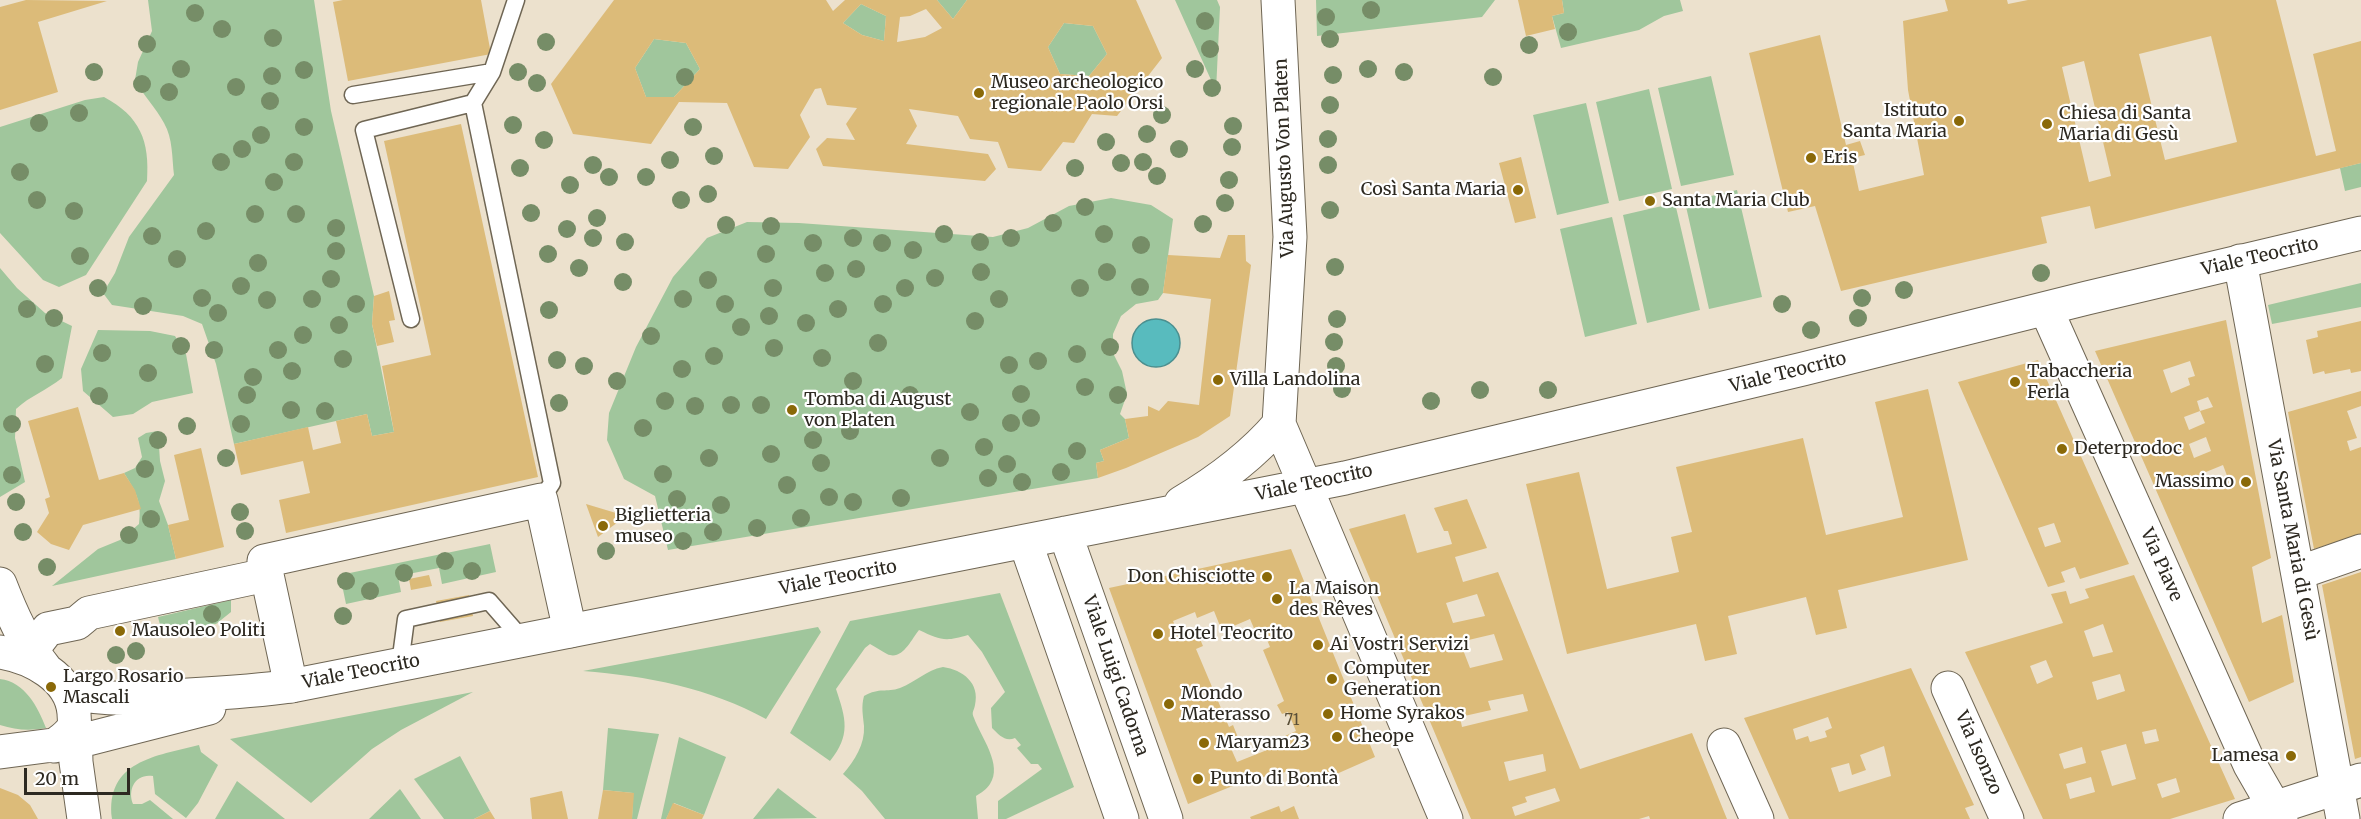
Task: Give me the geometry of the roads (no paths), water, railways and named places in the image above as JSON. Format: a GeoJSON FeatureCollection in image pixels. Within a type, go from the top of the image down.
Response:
{"type":"FeatureCollection","features":[{"type":"Feature","properties":{"kind":"street","name":"Via Augusto Von Platen"},"geometry":{"type":"LineString","coordinates":[[1278,0],[1290,237],[1279,424]]}},
{"type":"Feature","properties":{"kind":"street","name":"Viale Teocrito"},"geometry":{"type":"LineString","coordinates":[[259,690],[291,686],[1345,478],[2361,233]]}},
{"type":"Feature","properties":{"kind":"street","name":"Via Santa Maria di Gesù"},"geometry":{"type":"LineString","coordinates":[[2240,261],[2298,573],[2349,783],[2343,819]]}},
{"type":"Feature","properties":{"kind":"street","name":"Via Piave"},"geometry":{"type":"LineString","coordinates":[[2046,309],[2250,765],[2278,813]]}},
{"type":"Feature","properties":{"kind":"street"},"geometry":{"type":"LineString","coordinates":[[1163,514],[1213,484],[1253,452],[1279,424],[1446,819]]}},
{"type":"Feature","properties":{"kind":"street"},"geometry":{"type":"LineString","coordinates":[[291,686],[264,561],[541,500],[570,631]]}},
{"type":"Feature","properties":{"kind":"street","name":"Viale Luigi Cadorna"},"geometry":{"type":"LineString","coordinates":[[1065,533],[1166,819]]}},
{"type":"Feature","properties":{"kind":"street"},"geometry":{"type":"LineString","coordinates":[[1025,541],[1122,819]]}},
{"type":"Feature","properties":{"kind":"street"},"geometry":{"type":"LineString","coordinates":[[2298,573],[2361,551]]}},
{"type":"Feature","properties":{"kind":"street"},"geometry":{"type":"LineString","coordinates":[[36,666],[48,629],[77,623],[89,613],[266,574]]}},
{"type":"Feature","properties":{"kind":"street"},"geometry":{"type":"LineString","coordinates":[[0,584],[36,666],[73,707],[68,738],[76,762],[84,819]]}},
{"type":"Feature","properties":{"kind":"street"},"geometry":{"type":"LineString","coordinates":[[36,666],[93,698],[119,700],[259,690]]}},
{"type":"Feature","properties":{"kind":"street","name":"Via Isonzo"},"geometry":{"type":"LineString","coordinates":[[1948,688],[2007,819]]}},
{"type":"Feature","properties":{"kind":"street"},"geometry":{"type":"LineString","coordinates":[[3,751],[200,711],[259,690]]}},
{"type":"Feature","properties":{"kind":"street"},"geometry":{"type":"LineString","coordinates":[[1724,745],[1757,819]]}},
{"type":"Feature","properties":{"kind":"street"},"geometry":{"type":"LineString","coordinates":[[2240,819],[2278,813],[2349,783]]}},
{"type":"Feature","properties":{"kind":"lane"},"geometry":{"type":"LineString","coordinates":[[516,0],[492,72],[473,103],[552,483],[541,500]]}},
{"type":"Feature","properties":{"kind":"lane"},"geometry":{"type":"LineString","coordinates":[[353,95],[492,72]]}},
{"type":"Feature","properties":{"kind":"lane"},"geometry":{"type":"LineString","coordinates":[[411,319],[364,130],[473,103]]}},
{"type":"Feature","properties":{"kind":"lane"},"geometry":{"type":"LineString","coordinates":[[400,664],[406,619],[489,601],[523,640]]}},
{"type":"Feature","properties":{"kind":"water"},"geometry":{"type":"Polygon","coordinates":[[[1151,319],[1161,319],[1176,329],[1180,343],[1179,352],[1170,363],[1161,367],[1151,367],[1136,357],[1132,348],[1132,338],[1142,323],[1151,319]]]}},
{"type":"Feature","properties":{"kind":"place","name":"Museo archeologico regionale Paolo Orsi"},"geometry":{"type":"Point","coordinates":[979,93]}},
{"type":"Feature","properties":{"kind":"place","name":"Istituto Santa Maria"},"geometry":{"type":"Point","coordinates":[1959,121]}},
{"type":"Feature","properties":{"kind":"place","name":"Chiesa di Santa Maria di Gesù"},"geometry":{"type":"Point","coordinates":[2047,124]}},
{"type":"Feature","properties":{"kind":"place","name":"Eris"},"geometry":{"type":"Point","coordinates":[1811,158]}},
{"type":"Feature","properties":{"kind":"place","name":"Così Santa Maria"},"geometry":{"type":"Point","coordinates":[1518,190]}},
{"type":"Feature","properties":{"kind":"place","name":"Santa Maria Club"},"geometry":{"type":"Point","coordinates":[1650,201]}},
{"type":"Feature","properties":{"kind":"place","name":"Villa Landolina"},"geometry":{"type":"Point","coordinates":[1218,380]}},
{"type":"Feature","properties":{"kind":"place","name":"Tabaccheria Ferla"},"geometry":{"type":"Point","coordinates":[2015,382]}},
{"type":"Feature","properties":{"kind":"place","name":"Tomba di August von Platen"},"geometry":{"type":"Point","coordinates":[792,410]}},
{"type":"Feature","properties":{"kind":"place","name":"Deterprodoc"},"geometry":{"type":"Point","coordinates":[2062,449]}},
{"type":"Feature","properties":{"kind":"place","name":"Massimo"},"geometry":{"type":"Point","coordinates":[2246,482]}},
{"type":"Feature","properties":{"kind":"place","name":"Biglietteria museo"},"geometry":{"type":"Point","coordinates":[603,526]}},
{"type":"Feature","properties":{"kind":"place","name":"Don Chisciotte"},"geometry":{"type":"Point","coordinates":[1267,577]}},
{"type":"Feature","properties":{"kind":"place","name":"La Maison des Rêves"},"geometry":{"type":"Point","coordinates":[1277,599]}},
{"type":"Feature","properties":{"kind":"place","name":"Mausoleo Politi"},"geometry":{"type":"Point","coordinates":[120,631]}},
{"type":"Feature","properties":{"kind":"place","name":"Hotel Teocrito"},"geometry":{"type":"Point","coordinates":[1158,634]}},
{"type":"Feature","properties":{"kind":"place","name":"Ai Vostri Servizi"},"geometry":{"type":"Point","coordinates":[1318,645]}},
{"type":"Feature","properties":{"kind":"place","name":"Computer Generation"},"geometry":{"type":"Point","coordinates":[1332,679]}},
{"type":"Feature","properties":{"kind":"place","name":"Largo Rosario Mascali"},"geometry":{"type":"Point","coordinates":[51,687]}},
{"type":"Feature","properties":{"kind":"place","name":"Mondo Materasso"},"geometry":{"type":"Point","coordinates":[1169,704]}},
{"type":"Feature","properties":{"kind":"place","name":"Home Syrakos"},"geometry":{"type":"Point","coordinates":[1328,714]}},
{"type":"Feature","properties":{"kind":"place","name":"Cheope"},"geometry":{"type":"Point","coordinates":[1337,737]}},
{"type":"Feature","properties":{"kind":"place","name":"Maryam23"},"geometry":{"type":"Point","coordinates":[1204,743]}},
{"type":"Feature","properties":{"kind":"place","name":"Lamesa"},"geometry":{"type":"Point","coordinates":[2291,756]}},
{"type":"Feature","properties":{"kind":"place","name":"Punto di Bontà"},"geometry":{"type":"Point","coordinates":[1198,779]}}]}
